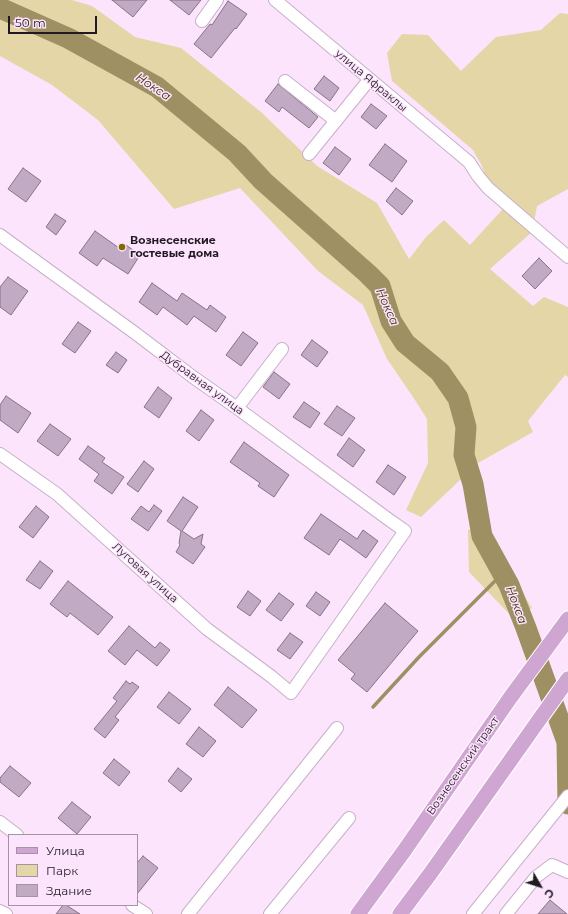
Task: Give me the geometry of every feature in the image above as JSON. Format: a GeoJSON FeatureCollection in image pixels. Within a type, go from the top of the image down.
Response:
{"type":"FeatureCollection","features":[{"type":"Feature","properties":{"kind":"main road","name":"Вознесенский тракт"},"geometry":{"type":"LineString","coordinates":[[358,914],[404,851],[510,698],[567,621]]}},
{"type":"Feature","properties":{"kind":"main road"},"geometry":{"type":"LineString","coordinates":[[400,914],[568,680]]}},
{"type":"Feature","properties":{"kind":"street"},"geometry":{"type":"LineString","coordinates":[[202,21],[218,0]]}},
{"type":"Feature","properties":{"kind":"street","name":"улица Яфраклы"},"geometry":{"type":"LineString","coordinates":[[275,0],[469,162],[488,188],[568,257]]}},
{"type":"Feature","properties":{"kind":"street"},"geometry":{"type":"LineString","coordinates":[[309,154],[369,80]]}},
{"type":"Feature","properties":{"kind":"street"},"geometry":{"type":"LineString","coordinates":[[284,81],[336,121]]}},
{"type":"Feature","properties":{"kind":"street","name":"Дубравная улица"},"geometry":{"type":"LineString","coordinates":[[0,235],[405,531],[291,693]]}},
{"type":"Feature","properties":{"kind":"street"},"geometry":{"type":"LineString","coordinates":[[237,408],[282,348]]}},
{"type":"Feature","properties":{"kind":"street","name":"Луговая улица"},"geometry":{"type":"LineString","coordinates":[[0,454],[57,494],[207,629],[272,677],[291,693]]}},
{"type":"Feature","properties":{"kind":"street"},"geometry":{"type":"LineString","coordinates":[[188,914],[337,728]]}},
{"type":"Feature","properties":{"kind":"street"},"geometry":{"type":"LineString","coordinates":[[473,914],[568,796]]}},
{"type":"Feature","properties":{"kind":"street"},"geometry":{"type":"LineString","coordinates":[[270,914],[349,818]]}},
{"type":"Feature","properties":{"kind":"street"},"geometry":{"type":"LineString","coordinates":[[0,822],[16,834]]}},
{"type":"Feature","properties":{"kind":"street"},"geometry":{"type":"LineString","coordinates":[[506,914],[536,877],[552,865],[568,872]]}},
{"type":"Feature","properties":{"kind":"street"},"geometry":{"type":"LineString","coordinates":[[134,906],[146,914]]}},
{"type":"Feature","properties":{"kind":"street"},"geometry":{"type":"LineString","coordinates":[[0,911],[6,914]]}},
{"type":"Feature","properties":{"kind":"green space"},"geometry":{"type":"Polygon","coordinates":[[[0,0],[72,0],[92,6],[135,37],[181,48],[261,112],[317,166],[377,203],[409,259],[426,237],[444,220],[470,245],[511,200],[486,178],[482,166],[473,150],[392,81],[387,53],[402,34],[428,35],[461,71],[496,37],[541,30],[560,13],[568,14],[568,189],[537,206],[532,232],[490,269],[533,306],[544,297],[568,307],[568,377],[565,375],[528,421],[533,432],[478,463],[421,517],[406,510],[428,463],[427,419],[387,359],[363,305],[318,271],[240,188],[174,209],[98,120],[52,85],[0,56],[0,0]]]}},
{"type":"Feature","properties":{"kind":"green space"},"geometry":{"type":"Polygon","coordinates":[[[483,527],[500,551],[512,576],[532,608],[515,620],[469,572],[468,530],[483,527]]]}},
{"type":"Feature","properties":{"kind":"building"},"geometry":{"type":"Polygon","coordinates":[[[112,0],[147,0],[133,17],[112,0]]]}},
{"type":"Feature","properties":{"kind":"building"},"geometry":{"type":"Polygon","coordinates":[[[170,0],[201,0],[189,15],[170,0]]]}},
{"type":"Feature","properties":{"kind":"building"},"geometry":{"type":"Polygon","coordinates":[[[228,1],[247,14],[211,58],[194,44],[210,24],[212,25],[228,1]]]}},
{"type":"Feature","properties":{"kind":"building"},"geometry":{"type":"Polygon","coordinates":[[[324,76],[339,88],[330,101],[314,89],[324,76]]]}},
{"type":"Feature","properties":{"kind":"building"},"geometry":{"type":"Polygon","coordinates":[[[278,84],[318,117],[309,128],[282,107],[279,112],[265,101],[278,84]]]}},
{"type":"Feature","properties":{"kind":"building"},"geometry":{"type":"Polygon","coordinates":[[[371,104],[387,116],[376,129],[361,117],[371,104]]]}},
{"type":"Feature","properties":{"kind":"building"},"geometry":{"type":"Polygon","coordinates":[[[385,144],[407,161],[392,182],[369,165],[385,144]]]}},
{"type":"Feature","properties":{"kind":"building"},"geometry":{"type":"Polygon","coordinates":[[[335,147],[351,159],[339,175],[323,163],[335,147]]]}},
{"type":"Feature","properties":{"kind":"building"},"geometry":{"type":"Polygon","coordinates":[[[23,168],[41,181],[26,202],[8,189],[23,168]]]}},
{"type":"Feature","properties":{"kind":"building"},"geometry":{"type":"Polygon","coordinates":[[[396,188],[413,201],[402,215],[386,201],[396,188]]]}},
{"type":"Feature","properties":{"kind":"building"},"geometry":{"type":"Polygon","coordinates":[[[55,214],[66,221],[56,235],[46,227],[55,214]]]}},
{"type":"Feature","properties":{"kind":"building"},"geometry":{"type":"Polygon","coordinates":[[[95,231],[122,250],[126,245],[140,255],[128,274],[103,258],[97,266],[79,253],[95,231]]]}},
{"type":"Feature","properties":{"kind":"building"},"geometry":{"type":"Polygon","coordinates":[[[539,258],[552,271],[535,289],[522,276],[539,258]]]}},
{"type":"Feature","properties":{"kind":"building"},"geometry":{"type":"Polygon","coordinates":[[[8,277],[28,291],[11,315],[0,307],[0,287],[8,277]]]}},
{"type":"Feature","properties":{"kind":"building"},"geometry":{"type":"Polygon","coordinates":[[[152,283],[177,301],[182,293],[207,310],[210,305],[226,317],[216,332],[194,316],[187,325],[163,307],[157,315],[139,302],[152,283]]]}},
{"type":"Feature","properties":{"kind":"building"},"geometry":{"type":"Polygon","coordinates":[[[78,322],[91,331],[75,353],[62,344],[78,322]]]}},
{"type":"Feature","properties":{"kind":"building"},"geometry":{"type":"Polygon","coordinates":[[[243,332],[258,343],[241,366],[226,355],[243,332]]]}},
{"type":"Feature","properties":{"kind":"building"},"geometry":{"type":"Polygon","coordinates":[[[312,340],[328,352],[317,367],[301,355],[312,340]]]}},
{"type":"Feature","properties":{"kind":"building"},"geometry":{"type":"Polygon","coordinates":[[[116,352],[127,360],[118,373],[106,365],[116,352]]]}},
{"type":"Feature","properties":{"kind":"building"},"geometry":{"type":"Polygon","coordinates":[[[274,372],[290,384],[279,399],[263,387],[274,372]]]}},
{"type":"Feature","properties":{"kind":"building"},"geometry":{"type":"Polygon","coordinates":[[[158,387],[172,398],[159,418],[144,407],[158,387]]]}},
{"type":"Feature","properties":{"kind":"building"},"geometry":{"type":"Polygon","coordinates":[[[6,396],[31,413],[18,433],[0,420],[0,405],[6,396]]]}},
{"type":"Feature","properties":{"kind":"building"},"geometry":{"type":"Polygon","coordinates":[[[304,402],[320,413],[310,428],[293,417],[304,402]]]}},
{"type":"Feature","properties":{"kind":"building"},"geometry":{"type":"Polygon","coordinates":[[[337,406],[355,418],[342,436],[324,424],[337,406]]]}},
{"type":"Feature","properties":{"kind":"building"},"geometry":{"type":"Polygon","coordinates":[[[201,410],[214,420],[199,441],[186,431],[201,410]]]}},
{"type":"Feature","properties":{"kind":"building"},"geometry":{"type":"Polygon","coordinates":[[[50,424],[71,439],[58,456],[37,441],[50,424]]]}},
{"type":"Feature","properties":{"kind":"building"},"geometry":{"type":"Polygon","coordinates":[[[349,438],[365,450],[353,467],[337,455],[349,438]]]}},
{"type":"Feature","properties":{"kind":"building"},"geometry":{"type":"Polygon","coordinates":[[[244,442],[289,475],[274,497],[258,486],[260,483],[230,462],[244,442]]]}},
{"type":"Feature","properties":{"kind":"building"},"geometry":{"type":"Polygon","coordinates":[[[88,446],[105,458],[102,462],[124,477],[112,494],[94,481],[99,474],[79,459],[88,446]]]}},
{"type":"Feature","properties":{"kind":"building"},"geometry":{"type":"Polygon","coordinates":[[[144,461],[154,469],[138,492],[127,484],[144,461]]]}},
{"type":"Feature","properties":{"kind":"building"},"geometry":{"type":"Polygon","coordinates":[[[388,465],[406,477],[394,495],[376,482],[388,465]]]}},
{"type":"Feature","properties":{"kind":"building"},"geometry":{"type":"Polygon","coordinates":[[[183,497],[198,507],[182,531],[194,539],[203,534],[201,544],[205,547],[193,564],[176,552],[180,545],[181,531],[167,521],[183,497]]]}},
{"type":"Feature","properties":{"kind":"building"},"geometry":{"type":"Polygon","coordinates":[[[154,505],[162,511],[148,531],[131,519],[141,506],[149,512],[154,505]]]}},
{"type":"Feature","properties":{"kind":"building"},"geometry":{"type":"Polygon","coordinates":[[[36,506],[49,517],[33,538],[19,527],[36,506]]]}},
{"type":"Feature","properties":{"kind":"building"},"geometry":{"type":"Polygon","coordinates":[[[321,514],[357,539],[363,530],[378,541],[366,558],[340,539],[329,555],[304,538],[321,514]]]}},
{"type":"Feature","properties":{"kind":"building"},"geometry":{"type":"Polygon","coordinates":[[[40,561],[53,571],[40,589],[26,580],[40,561]]]}},
{"type":"Feature","properties":{"kind":"building"},"geometry":{"type":"Polygon","coordinates":[[[68,581],[113,617],[98,635],[70,613],[67,617],[50,604],[68,581]]]}},
{"type":"Feature","properties":{"kind":"building"},"geometry":{"type":"Polygon","coordinates":[[[248,591],[261,601],[250,616],[237,607],[248,591]]]}},
{"type":"Feature","properties":{"kind":"building"},"geometry":{"type":"Polygon","coordinates":[[[316,592],[330,602],[320,616],[306,606],[316,592]]]}},
{"type":"Feature","properties":{"kind":"building"},"geometry":{"type":"Polygon","coordinates":[[[279,593],[294,604],[281,621],[266,610],[279,593]]]}},
{"type":"Feature","properties":{"kind":"building"},"geometry":{"type":"Polygon","coordinates":[[[385,603],[418,631],[367,692],[351,679],[355,674],[338,660],[385,603]]]}},
{"type":"Feature","properties":{"kind":"building"},"geometry":{"type":"Polygon","coordinates":[[[129,626],[155,648],[160,642],[170,650],[157,666],[137,650],[125,665],[108,651],[129,626]]]}},
{"type":"Feature","properties":{"kind":"building"},"geometry":{"type":"Polygon","coordinates":[[[290,633],[303,642],[290,659],[277,650],[290,633]]]}},
{"type":"Feature","properties":{"kind":"building"},"geometry":{"type":"Polygon","coordinates":[[[126,681],[130,684],[132,682],[139,687],[115,717],[119,720],[105,738],[94,729],[117,701],[113,698],[126,681]]]}},
{"type":"Feature","properties":{"kind":"building"},"geometry":{"type":"Polygon","coordinates":[[[228,687],[257,710],[242,728],[214,705],[228,687]]]}},
{"type":"Feature","properties":{"kind":"building"},"geometry":{"type":"Polygon","coordinates":[[[169,692],[191,709],[179,724],[157,707],[169,692]]]}},
{"type":"Feature","properties":{"kind":"building"},"geometry":{"type":"Polygon","coordinates":[[[199,727],[216,741],[203,757],[186,744],[199,727]]]}},
{"type":"Feature","properties":{"kind":"building"},"geometry":{"type":"Polygon","coordinates":[[[114,759],[130,772],[119,786],[103,773],[114,759]]]}},
{"type":"Feature","properties":{"kind":"building"},"geometry":{"type":"Polygon","coordinates":[[[10,766],[31,783],[19,797],[0,782],[0,778],[10,766]]]}},
{"type":"Feature","properties":{"kind":"building"},"geometry":{"type":"Polygon","coordinates":[[[178,768],[192,779],[181,792],[168,781],[178,768]]]}},
{"type":"Feature","properties":{"kind":"building"},"geometry":{"type":"Polygon","coordinates":[[[72,802],[91,817],[77,834],[58,818],[72,802]]]}},
{"type":"Feature","properties":{"kind":"building"},"geometry":{"type":"Polygon","coordinates":[[[143,856],[158,868],[138,893],[138,862],[143,856]]]}},
{"type":"Feature","properties":{"kind":"building"},"geometry":{"type":"Polygon","coordinates":[[[550,900],[567,914],[538,914],[550,900]]]}},
{"type":"Feature","properties":{"kind":"building"},"geometry":{"type":"Polygon","coordinates":[[[62,906],[68,906],[80,914],[56,914],[62,906]]]}},
{"type":"Feature","properties":{"kind":"waterway","name":"Нокса"},"geometry":{"type":"LineString","coordinates":[[0,8],[68,38],[157,87],[237,153],[263,181],[380,286],[391,321],[405,343],[440,372],[458,398],[466,427],[464,455],[473,484],[482,536],[509,585],[567,742],[568,804]]}},
{"type":"Feature","properties":{"kind":"waterway"},"geometry":{"type":"LineString","coordinates":[[373,707],[419,657],[503,573]]}},
{"type":"Feature","properties":{"kind":"place","name":"Вознесенские гостевые дома"},"geometry":{"type":"Point","coordinates":[122,247]}}]}
